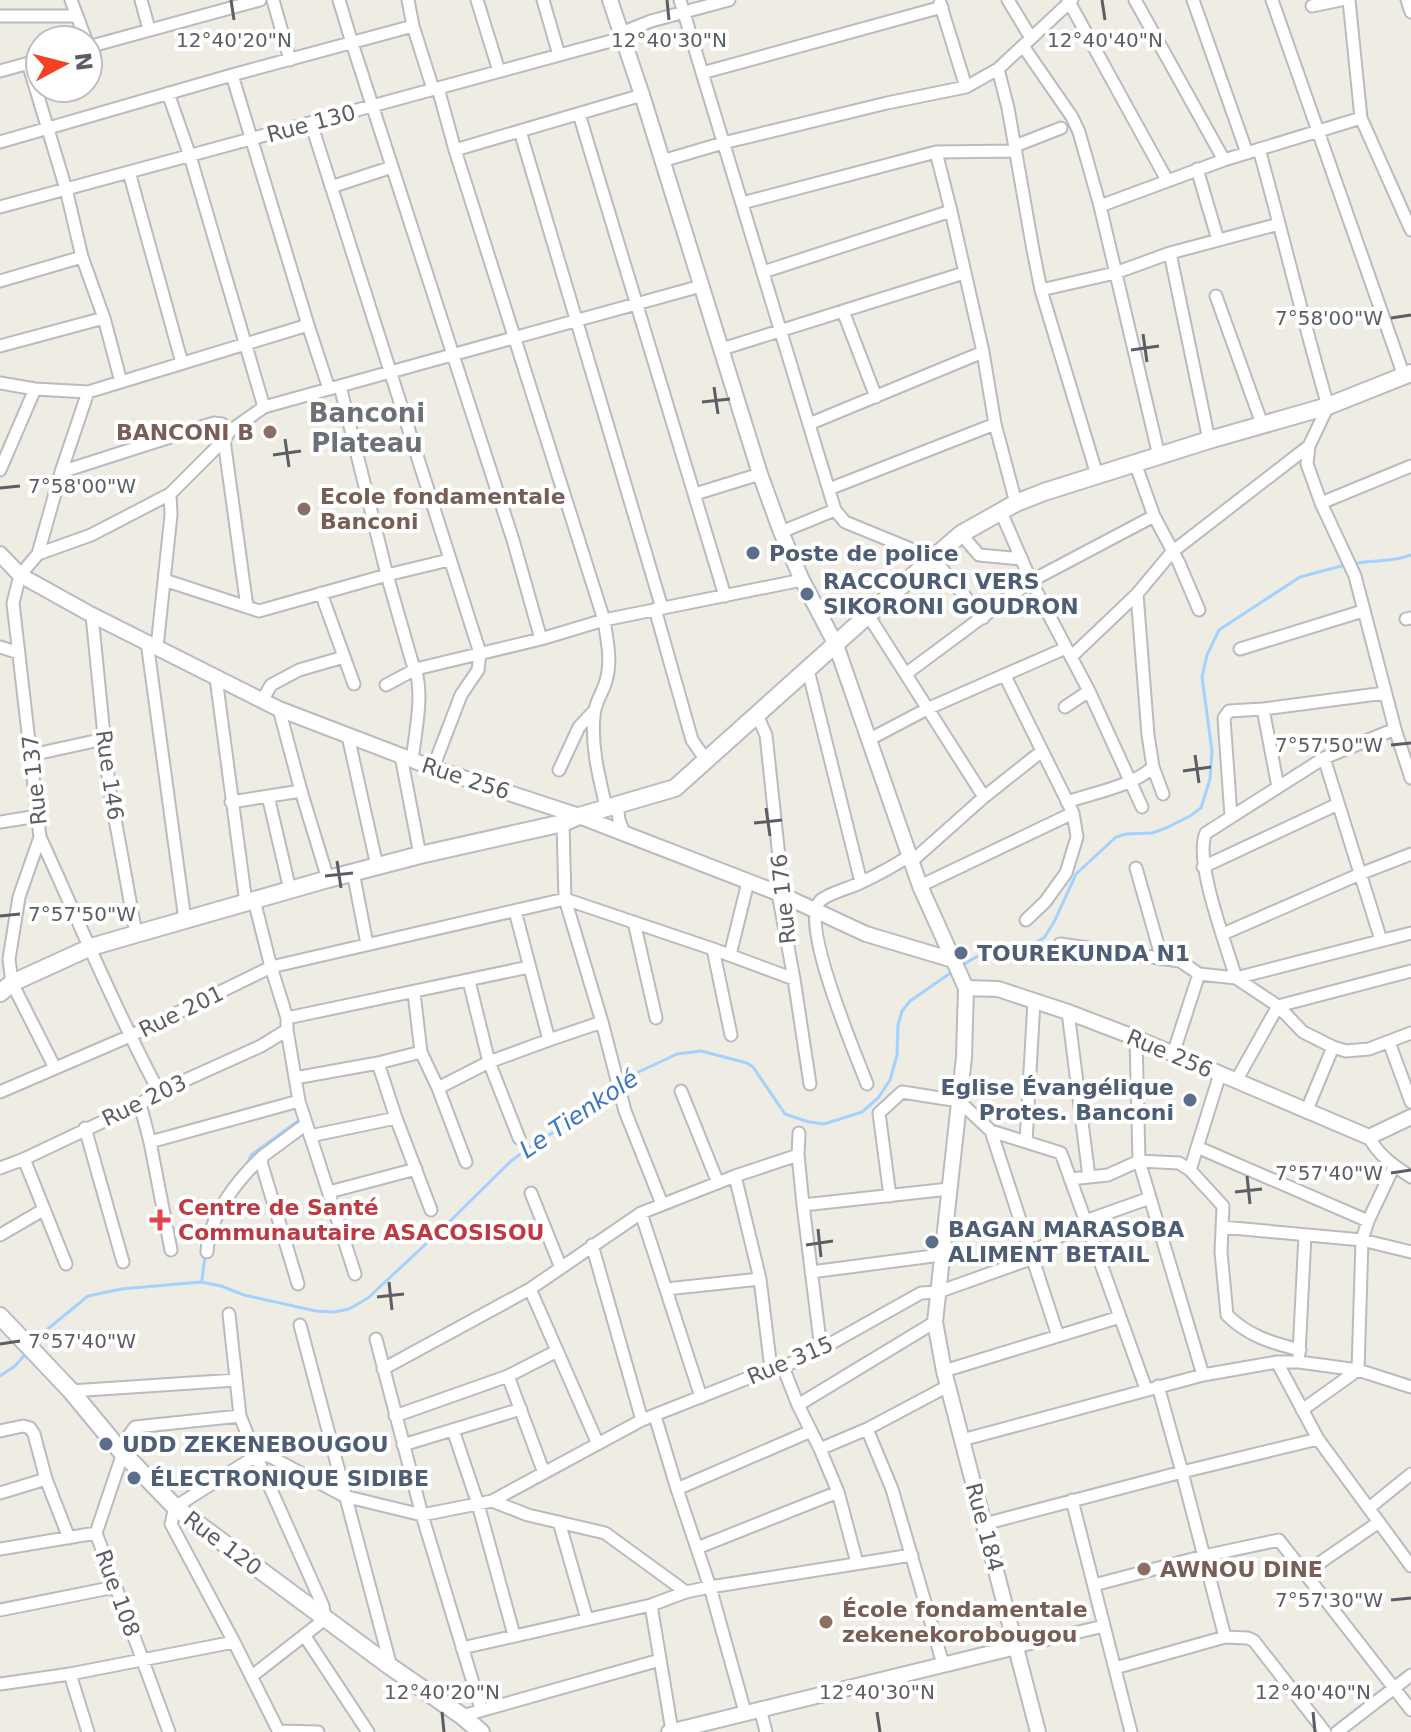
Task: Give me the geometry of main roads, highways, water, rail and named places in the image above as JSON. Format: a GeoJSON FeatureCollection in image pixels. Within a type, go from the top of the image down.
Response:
{"type":"FeatureCollection","features":[{"type":"Feature","properties":{"kind":"main road"},"geometry":{"type":"LineString","coordinates":[[6,988],[91,947],[353,872],[563,823],[675,788],[961,534],[1044,492],[1328,406],[1407,375]]}},
{"type":"Feature","properties":{"kind":"main road","name":"Rue 120"},"geometry":{"type":"LineString","coordinates":[[0,1316],[175,1507],[480,1732]]}},
{"type":"Feature","properties":{"kind":"waterway","name":"Le Tienkolé"},"geometry":{"type":"LineString","coordinates":[[1352,564],[1411,555]]}},
{"type":"Feature","properties":{"kind":"waterway","name":"Le Tienkolé"},"geometry":{"type":"LineString","coordinates":[[961,966],[990,952],[1012,950],[1044,938],[1076,874],[1116,837],[1152,833],[1201,808],[1210,779],[1212,751],[1202,677],[1207,655],[1219,630],[1300,577],[1345,565]]}},
{"type":"Feature","properties":{"kind":"waterway","name":"Le Tienkolé"},"geometry":{"type":"LineString","coordinates":[[623,1086],[630,1076],[677,1054],[701,1051],[753,1067],[785,1114],[824,1124],[862,1112],[878,1098],[890,1080],[897,1055],[902,1011],[910,1001],[952,972]]}},
{"type":"Feature","properties":{"kind":"waterway","name":"Le Tienkolé"},"geometry":{"type":"LineString","coordinates":[[35,1342],[88,1296],[121,1289],[201,1282],[316,1311],[349,1309],[368,1298],[511,1161],[617,1091]]}},
{"type":"Feature","properties":{"kind":"waterway"},"geometry":{"type":"LineString","coordinates":[[247,1164],[251,1155],[298,1121]]}},
{"type":"Feature","properties":{"kind":"waterway"},"geometry":{"type":"LineString","coordinates":[[202,1280],[205,1256]]}},
{"type":"Feature","properties":{"kind":"waterway","name":"Le Tienkolé"},"geometry":{"type":"LineString","coordinates":[[0,1376],[15,1366],[28,1351]]}},
{"type":"Feature","properties":{"kind":"place","name":"BANCONI B"},"geometry":{"type":"Point","coordinates":[270,432]}},
{"type":"Feature","properties":{"kind":"place","name":"Ecole fondamentale Banconi"},"geometry":{"type":"Point","coordinates":[304,509]}},
{"type":"Feature","properties":{"kind":"place","name":"Poste de police"},"geometry":{"type":"Point","coordinates":[753,553]}},
{"type":"Feature","properties":{"kind":"place","name":"RACCOURCI VERS SIKORONI GOUDRON"},"geometry":{"type":"Point","coordinates":[807,594]}},
{"type":"Feature","properties":{"kind":"place","name":"TOUREKUNDA N1"},"geometry":{"type":"Point","coordinates":[961,953]}},
{"type":"Feature","properties":{"kind":"place","name":"Eglise Évangélique Protes. Banconi"},"geometry":{"type":"Point","coordinates":[1190,1100]}},
{"type":"Feature","properties":{"kind":"place","name":"Centre de Santé Communautaire ASACOSISOU"},"geometry":{"type":"Point","coordinates":[160,1220]}},
{"type":"Feature","properties":{"kind":"place","name":"BAGAN MARASOBA ALIMENT BETAIL"},"geometry":{"type":"Point","coordinates":[932,1242]}},
{"type":"Feature","properties":{"kind":"place","name":"UDD ZEKENEBOUGOU"},"geometry":{"type":"Point","coordinates":[106,1444]}},
{"type":"Feature","properties":{"kind":"place","name":"ÉLECTRONIQUE SIDIBE"},"geometry":{"type":"Point","coordinates":[134,1478]}},
{"type":"Feature","properties":{"kind":"place","name":"AWNOU DINE"},"geometry":{"type":"Point","coordinates":[1144,1569]}},
{"type":"Feature","properties":{"kind":"place","name":"École fondamentale zekenekorobougou"},"geometry":{"type":"Point","coordinates":[826,1622]}},
{"type":"Feature","properties":{"kind":"district","name":"Banconi Plateau"},"geometry":{"type":"Point","coordinates":[367,428]}}]}
